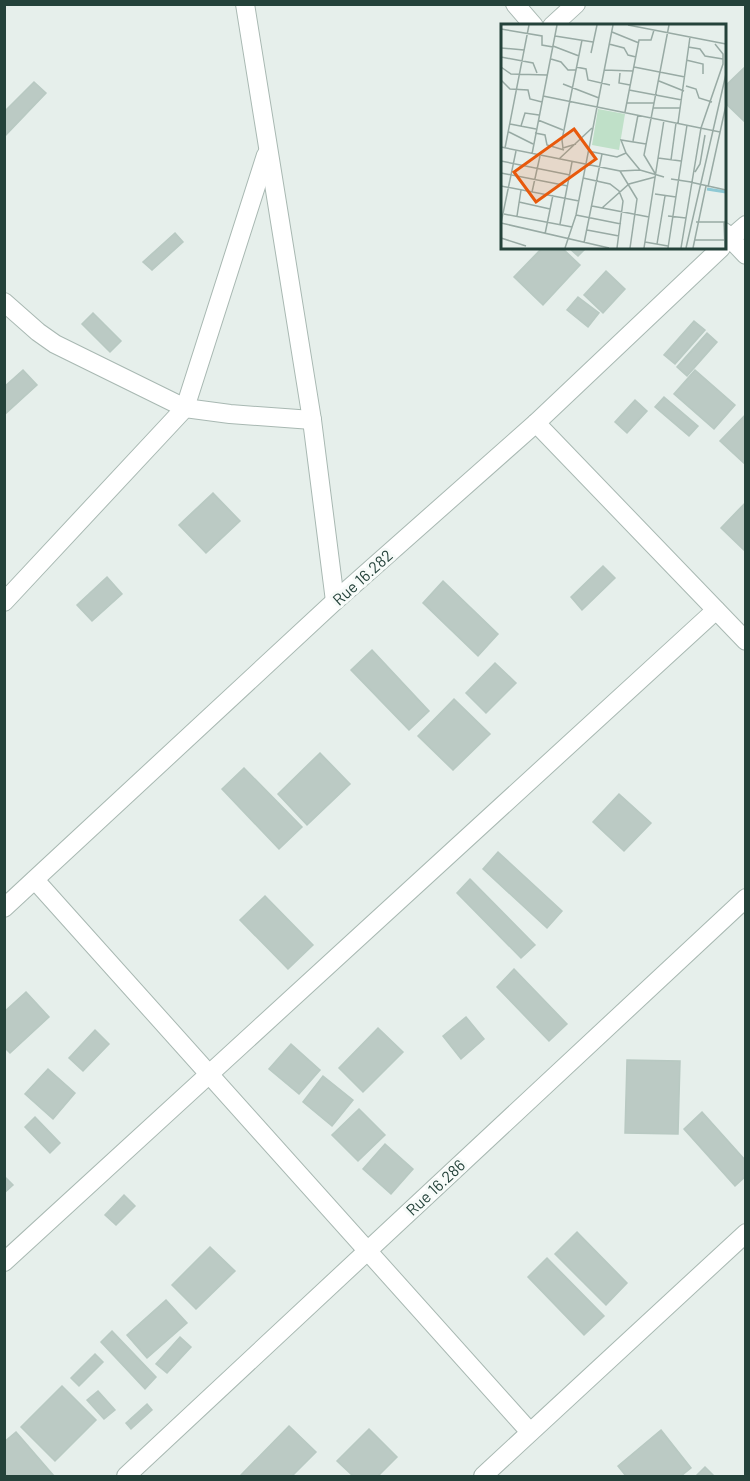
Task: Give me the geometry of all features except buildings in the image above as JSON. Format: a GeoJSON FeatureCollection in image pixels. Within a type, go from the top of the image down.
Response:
{"type":"FeatureCollection","features":[{"type":"Feature","properties":{"kind":"street"},"geometry":{"type":"LineString","coordinates":[[245,4],[312,420],[334,601]]}},
{"type":"Feature","properties":{"kind":"street"},"geometry":{"type":"LineString","coordinates":[[515,4],[532,24]]}},
{"type":"Feature","properties":{"kind":"street"},"geometry":{"type":"LineString","coordinates":[[554,24],[576,4]]}},
{"type":"Feature","properties":{"kind":"street"},"geometry":{"type":"LineString","coordinates":[[4,602],[185,408],[268,151]]}},
{"type":"Feature","properties":{"kind":"street","name":"Rue 16.282"},"geometry":{"type":"LineString","coordinates":[[726,240],[746,225]]}},
{"type":"Feature","properties":{"kind":"street"},"geometry":{"type":"LineString","coordinates":[[726,242],[746,255]]}},
{"type":"Feature","properties":{"kind":"street","name":"Rue 16.282"},"geometry":{"type":"LineString","coordinates":[[4,908],[334,601],[536,423],[717,249]]}},
{"type":"Feature","properties":{"kind":"street"},"geometry":{"type":"LineString","coordinates":[[4,302],[38,332],[56,344],[185,408],[312,420]]}},
{"type":"Feature","properties":{"kind":"street"},"geometry":{"type":"LineString","coordinates":[[536,423],[746,641]]}},
{"type":"Feature","properties":{"kind":"street"},"geometry":{"type":"LineString","coordinates":[[4,1262],[716,610]]}},
{"type":"Feature","properties":{"kind":"street"},"geometry":{"type":"LineString","coordinates":[[35,880],[530,1432]]}},
{"type":"Feature","properties":{"kind":"street","name":"Rue 16.286"},"geometry":{"type":"LineString","coordinates":[[126,1476],[746,898]]}},
{"type":"Feature","properties":{"kind":"street"},"geometry":{"type":"LineString","coordinates":[[483,1476],[746,1233]]}}]}
